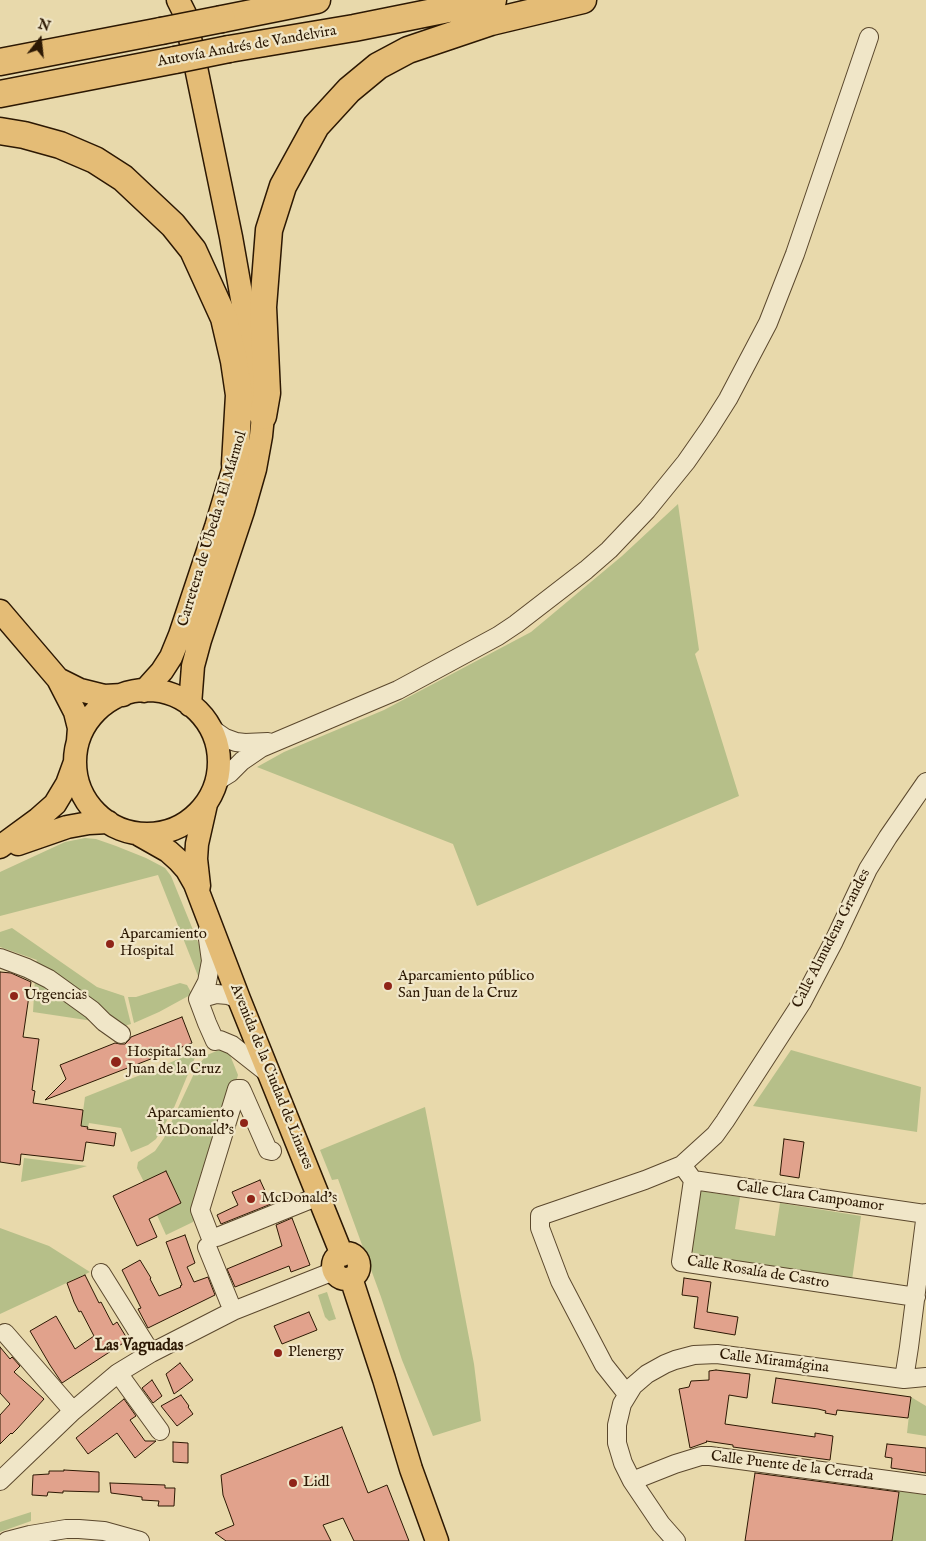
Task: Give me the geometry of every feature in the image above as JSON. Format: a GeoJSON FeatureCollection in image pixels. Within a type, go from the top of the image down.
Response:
{"type":"FeatureCollection","features":[{"type":"Feature","properties":{"kind":"highway","name":"Autovía Andrés de Vandelvira"},"geometry":{"type":"LineString","coordinates":[[0,62],[317,0]]}},
{"type":"Feature","properties":{"kind":"highway","name":"Autovía Andrés de Vandelvira"},"geometry":{"type":"LineString","coordinates":[[0,94],[494,0]]}},
{"type":"Feature","properties":{"kind":"highway"},"geometry":{"type":"LineString","coordinates":[[263,416],[267,393],[263,307],[270,230],[283,186],[316,126],[349,90],[378,66],[408,50],[491,22],[583,0]]}},
{"type":"Feature","properties":{"kind":"highway"},"geometry":{"type":"LineString","coordinates":[[0,131],[24,135],[60,145],[94,160],[123,178],[173,225],[193,250],[224,318],[234,361],[239,395],[235,464]]}},
{"type":"Feature","properties":{"kind":"main road","name":"Carretera de Úbeda a El Mármol"},"geometry":{"type":"LineString","coordinates":[[183,5],[231,237],[247,327],[257,366],[263,416],[254,469],[243,510],[193,666],[190,705]]}},
{"type":"Feature","properties":{"kind":"main road","name":"Carretera de Úbeda a El Mármol"},"geometry":{"type":"LineString","coordinates":[[134,693],[162,671],[171,657],[216,528],[245,435],[248,401],[247,327]]}},
{"type":"Feature","properties":{"kind":"main road"},"geometry":{"type":"LineString","coordinates":[[0,611],[58,679],[75,712],[79,728],[77,751],[79,786],[86,800],[96,813],[122,830],[138,834],[160,833],[176,828],[190,820],[206,804],[217,781],[219,757],[216,741],[209,727],[201,715],[190,705],[180,698],[168,694],[134,693],[104,696],[80,690],[58,679]]}},
{"type":"Feature","properties":{"kind":"main road"},"geometry":{"type":"LineString","coordinates":[[0,848],[38,820],[55,804],[67,784],[85,726],[95,712],[108,702],[134,693]]}},
{"type":"Feature","properties":{"kind":"main road","name":"Avenida de la Ciudad de Linares"},"geometry":{"type":"LineString","coordinates":[[203,905],[196,859],[197,844],[206,804]]}},
{"type":"Feature","properties":{"kind":"main road"},"geometry":{"type":"LineString","coordinates":[[0,848],[11,847],[67,827],[108,822]]}},
{"type":"Feature","properties":{"kind":"main road","name":"Avenida de la Ciudad de Linares"},"geometry":{"type":"LineString","coordinates":[[138,834],[168,851],[187,870],[195,884],[238,999],[318,1196],[437,1541]]}},
{"type":"Feature","properties":{"kind":"street"},"geometry":{"type":"LineString","coordinates":[[217,781],[262,748],[398,690],[498,636],[610,550],[647,510],[686,462],[709,429],[728,399],[768,323],[795,254],[869,37]]}},
{"type":"Feature","properties":{"kind":"street"},"geometry":{"type":"LineString","coordinates":[[209,727],[225,738],[236,742],[276,742]]}},
{"type":"Feature","properties":{"kind":"street","name":"Calle Almudena Grandes"},"geometry":{"type":"LineString","coordinates":[[627,1394],[604,1365],[560,1281],[540,1228],[540,1216],[682,1166],[715,1134],[802,1002],[834,941],[868,868],[926,782]]}},
{"type":"Feature","properties":{"kind":"street"},"geometry":{"type":"LineString","coordinates":[[203,905],[211,961],[207,982],[198,999],[215,1041],[220,1040],[232,1045],[270,1076]]}},
{"type":"Feature","properties":{"kind":"street"},"geometry":{"type":"LineString","coordinates":[[0,958],[49,979],[121,1034]]}},
{"type":"Feature","properties":{"kind":"street"},"geometry":{"type":"LineString","coordinates":[[198,999],[216,994],[228,995],[238,999]]}},
{"type":"Feature","properties":{"kind":"street"},"geometry":{"type":"LineString","coordinates":[[272,1151],[268,1150],[241,1089],[237,1089],[200,1210],[212,1238],[318,1196]]}},
{"type":"Feature","properties":{"kind":"street"},"geometry":{"type":"LineString","coordinates":[[682,1166],[693,1180]]}},
{"type":"Feature","properties":{"kind":"street","name":"Calle Clara Campoamor"},"geometry":{"type":"LineString","coordinates":[[693,1180],[926,1214]]}},
{"type":"Feature","properties":{"kind":"street","name":"Calle Rosalía de Castro"},"geometry":{"type":"LineString","coordinates":[[693,1180],[681,1262],[916,1297]]}},
{"type":"Feature","properties":{"kind":"street"},"geometry":{"type":"LineString","coordinates":[[904,1379],[910,1347],[926,1214]]}},
{"type":"Feature","properties":{"kind":"street"},"geometry":{"type":"LineString","coordinates":[[207,1247],[233,1311]]}},
{"type":"Feature","properties":{"kind":"street"},"geometry":{"type":"LineString","coordinates":[[1,1478],[73,1411],[118,1373],[151,1353],[233,1311],[342,1268]]}},
{"type":"Feature","properties":{"kind":"street"},"geometry":{"type":"LineString","coordinates":[[101,1273],[151,1353]]}},
{"type":"Feature","properties":{"kind":"street"},"geometry":{"type":"LineString","coordinates":[[5,1333],[73,1411]]}},
{"type":"Feature","properties":{"kind":"street"},"geometry":{"type":"LineString","coordinates":[[910,1347],[914,1362],[925,1381]]}},
{"type":"Feature","properties":{"kind":"street","name":"Calle Miramágina"},"geometry":{"type":"LineString","coordinates":[[676,1541],[655,1516],[632,1481],[623,1463],[616,1438],[622,1404],[633,1386],[640,1380],[665,1364],[705,1354],[728,1355],[925,1381]]}},
{"type":"Feature","properties":{"kind":"street"},"geometry":{"type":"LineString","coordinates":[[118,1373],[160,1431]]}},
{"type":"Feature","properties":{"kind":"street","name":"Calle Puente de la Cerrada"},"geometry":{"type":"LineString","coordinates":[[632,1481],[675,1464],[701,1456],[710,1456],[926,1485]]}},
{"type":"Feature","properties":{"kind":"street"},"geometry":{"type":"LineString","coordinates":[[7,1541],[30,1535],[79,1528],[110,1532],[140,1541]]}},
{"type":"Feature","properties":{"kind":"green space"},"geometry":{"type":"Polygon","coordinates":[[[678,504],[699,650],[695,654],[739,796],[477,906],[453,844],[257,767],[284,752],[384,710],[531,632],[622,556],[678,504]]]}},
{"type":"Feature","properties":{"kind":"green space"},"geometry":{"type":"Polygon","coordinates":[[[85,838],[96,839],[116,846],[165,868],[171,876],[202,952],[200,981],[158,875],[0,916],[0,872],[65,842],[85,838]]]}},
{"type":"Feature","properties":{"kind":"green space"},"geometry":{"type":"Polygon","coordinates":[[[12,928],[97,987],[124,996],[131,1024],[124,1026],[35,964],[37,960],[0,947],[0,932],[12,928]]]}},
{"type":"Feature","properties":{"kind":"green space"},"geometry":{"type":"Polygon","coordinates":[[[35,978],[93,1021],[33,1012],[35,978]]]}},
{"type":"Feature","properties":{"kind":"green space"},"geometry":{"type":"Polygon","coordinates":[[[180,983],[187,985],[192,994],[134,1023],[128,997],[136,997],[180,983]]]}},
{"type":"Feature","properties":{"kind":"green space"},"geometry":{"type":"Polygon","coordinates":[[[219,1050],[228,1050],[238,1075],[193,1222],[166,1235],[157,1215],[181,1203],[166,1172],[144,1182],[137,1168],[138,1162],[155,1151],[164,1138],[198,1065],[207,1055],[219,1050]]]}},
{"type":"Feature","properties":{"kind":"green space"},"geometry":{"type":"Polygon","coordinates":[[[791,1050],[921,1087],[917,1132],[753,1106],[791,1050]]]}},
{"type":"Feature","properties":{"kind":"green space"},"geometry":{"type":"Polygon","coordinates":[[[192,1053],[196,1055],[173,1110],[156,1139],[148,1145],[131,1152],[121,1128],[89,1123],[88,1127],[81,1126],[85,1097],[192,1053]]]}},
{"type":"Feature","properties":{"kind":"green space"},"geometry":{"type":"Polygon","coordinates":[[[425,1107],[474,1364],[481,1421],[433,1436],[402,1360],[338,1179],[332,1180],[320,1150],[425,1107]]]}},
{"type":"Feature","properties":{"kind":"green space"},"geometry":{"type":"Polygon","coordinates":[[[24,1158],[87,1166],[21,1182],[24,1158]]]}},
{"type":"Feature","properties":{"kind":"green space"},"geometry":{"type":"Polygon","coordinates":[[[700,1191],[740,1197],[735,1229],[775,1236],[780,1203],[861,1216],[852,1280],[690,1255],[700,1191]]]}},
{"type":"Feature","properties":{"kind":"green space"},"geometry":{"type":"Polygon","coordinates":[[[0,1228],[49,1246],[90,1272],[0,1314],[0,1228]]]}},
{"type":"Feature","properties":{"kind":"green space"},"geometry":{"type":"Polygon","coordinates":[[[327,1292],[336,1319],[329,1321],[325,1317],[318,1295],[327,1292]]]}},
{"type":"Feature","properties":{"kind":"green space"},"geometry":{"type":"Polygon","coordinates":[[[911,1397],[926,1406],[926,1436],[907,1433],[911,1397]]]}},
{"type":"Feature","properties":{"kind":"green space"},"geometry":{"type":"Polygon","coordinates":[[[899,1491],[926,1495],[926,1541],[892,1541],[899,1491]]]}},
{"type":"Feature","properties":{"kind":"green space"},"geometry":{"type":"Polygon","coordinates":[[[31,1512],[31,1521],[0,1532],[0,1522],[31,1512]]]}},
{"type":"Feature","properties":{"kind":"building"},"geometry":{"type":"Polygon","coordinates":[[[0,972],[11,973],[31,982],[23,1037],[39,1039],[32,1090],[35,1091],[33,1103],[83,1110],[81,1126],[88,1127],[87,1129],[116,1133],[114,1146],[86,1142],[83,1161],[21,1154],[20,1165],[0,1162],[0,972]]]}},
{"type":"Feature","properties":{"kind":"building"},"geometry":{"type":"Polygon","coordinates":[[[182,1017],[192,1043],[45,1100],[66,1079],[60,1065],[115,1043],[125,1044],[131,1037],[182,1017]]]}},
{"type":"Feature","properties":{"kind":"building"},"geometry":{"type":"Polygon","coordinates":[[[784,1139],[804,1142],[799,1178],[780,1175],[784,1139]]]}},
{"type":"Feature","properties":{"kind":"building"},"geometry":{"type":"Polygon","coordinates":[[[166,1171],[181,1203],[149,1219],[157,1237],[137,1246],[113,1196],[166,1171]]]}},
{"type":"Feature","properties":{"kind":"building","name":"McDonald's"},"geometry":{"type":"Polygon","coordinates":[[[260,1180],[271,1204],[221,1224],[217,1215],[238,1205],[232,1192],[260,1180]]]}},
{"type":"Feature","properties":{"kind":"building"},"geometry":{"type":"Polygon","coordinates":[[[292,1218],[310,1265],[291,1272],[289,1266],[235,1287],[227,1269],[282,1246],[276,1225],[292,1218]]]}},
{"type":"Feature","properties":{"kind":"building"},"geometry":{"type":"Polygon","coordinates":[[[185,1235],[195,1263],[187,1267],[194,1282],[208,1277],[215,1295],[148,1328],[138,1309],[141,1308],[122,1270],[140,1260],[159,1296],[181,1287],[182,1285],[166,1242],[185,1235]]]}},
{"type":"Feature","properties":{"kind":"building"},"geometry":{"type":"Polygon","coordinates":[[[85,1275],[113,1325],[117,1322],[128,1340],[62,1383],[30,1331],[56,1316],[75,1349],[94,1336],[81,1311],[79,1312],[67,1283],[85,1275]]]}},
{"type":"Feature","properties":{"kind":"building"},"geometry":{"type":"Polygon","coordinates":[[[684,1278],[711,1282],[707,1312],[738,1317],[735,1335],[694,1328],[698,1297],[682,1295],[684,1278]]]}},
{"type":"Feature","properties":{"kind":"building"},"geometry":{"type":"Polygon","coordinates":[[[309,1312],[317,1330],[282,1344],[274,1326],[309,1312]]]}},
{"type":"Feature","properties":{"kind":"building"},"geometry":{"type":"Polygon","coordinates":[[[0,1347],[10,1359],[12,1357],[20,1366],[14,1372],[44,1399],[17,1429],[0,1444],[0,1415],[10,1404],[0,1393],[0,1347]]]}},
{"type":"Feature","properties":{"kind":"building"},"geometry":{"type":"Polygon","coordinates":[[[180,1363],[193,1380],[174,1394],[166,1374],[180,1363]]]}},
{"type":"Feature","properties":{"kind":"building"},"geometry":{"type":"Polygon","coordinates":[[[716,1370],[750,1374],[747,1398],[729,1395],[725,1424],[815,1437],[815,1433],[833,1436],[830,1460],[733,1447],[733,1445],[706,1441],[690,1448],[679,1389],[689,1387],[691,1381],[709,1380],[709,1371],[716,1370]]]}},
{"type":"Feature","properties":{"kind":"building"},"geometry":{"type":"Polygon","coordinates":[[[776,1378],[911,1397],[908,1418],[837,1410],[836,1415],[825,1413],[826,1411],[818,1409],[772,1403],[776,1378]]]}},
{"type":"Feature","properties":{"kind":"building"},"geometry":{"type":"Polygon","coordinates":[[[152,1380],[162,1396],[153,1403],[142,1388],[152,1380]]]}},
{"type":"Feature","properties":{"kind":"building"},"geometry":{"type":"Polygon","coordinates":[[[181,1395],[193,1414],[177,1426],[161,1406],[181,1395]]]}},
{"type":"Feature","properties":{"kind":"building"},"geometry":{"type":"Polygon","coordinates":[[[124,1399],[136,1416],[130,1420],[145,1441],[156,1441],[135,1458],[117,1433],[88,1454],[76,1438],[124,1399]]]}},
{"type":"Feature","properties":{"kind":"building","name":"Lidl"},"geometry":{"type":"Polygon","coordinates":[[[342,1427],[368,1493],[387,1485],[409,1541],[354,1541],[343,1518],[323,1525],[331,1541],[226,1541],[215,1533],[234,1525],[223,1495],[221,1475],[342,1427]]]}},
{"type":"Feature","properties":{"kind":"building"},"geometry":{"type":"Polygon","coordinates":[[[173,1442],[188,1443],[188,1463],[173,1462],[173,1442]]]}},
{"type":"Feature","properties":{"kind":"building"},"geometry":{"type":"Polygon","coordinates":[[[887,1444],[926,1448],[926,1473],[891,1468],[892,1458],[885,1457],[887,1444]]]}},
{"type":"Feature","properties":{"kind":"building"},"geometry":{"type":"Polygon","coordinates":[[[49,1471],[99,1472],[99,1492],[63,1491],[63,1493],[48,1492],[47,1496],[32,1495],[33,1475],[49,1474],[49,1471]]]}},
{"type":"Feature","properties":{"kind":"building"},"geometry":{"type":"Polygon","coordinates":[[[755,1473],[899,1492],[892,1541],[745,1541],[755,1473]]]}},
{"type":"Feature","properties":{"kind":"building"},"geometry":{"type":"Polygon","coordinates":[[[110,1483],[165,1485],[165,1488],[175,1488],[174,1506],[158,1506],[159,1501],[142,1500],[142,1497],[111,1493],[110,1483]]]}},
{"type":"Feature","properties":{"kind":"place","name":"Aparcamiento Hospital"},"geometry":{"type":"Point","coordinates":[110,944]}},
{"type":"Feature","properties":{"kind":"place","name":"Aparcamiento público San Juan de la Cruz"},"geometry":{"type":"Point","coordinates":[388,986]}},
{"type":"Feature","properties":{"kind":"place","name":"Urgencias"},"geometry":{"type":"Point","coordinates":[14,996]}},
{"type":"Feature","properties":{"kind":"place","name":"Hospital San Juan de la Cruz"},"geometry":{"type":"Point","coordinates":[116,1062]}},
{"type":"Feature","properties":{"kind":"place","name":"Aparcamiento McDonald's"},"geometry":{"type":"Point","coordinates":[244,1123]}},
{"type":"Feature","properties":{"kind":"place","name":"McDonald's"},"geometry":{"type":"Point","coordinates":[251,1199]}},
{"type":"Feature","properties":{"kind":"place","name":"Plenergy"},"geometry":{"type":"Point","coordinates":[278,1353]}},
{"type":"Feature","properties":{"kind":"place","name":"Lidl"},"geometry":{"type":"Point","coordinates":[293,1483]}},
{"type":"Feature","properties":{"kind":"district","name":"Las Vaguadas"},"geometry":{"type":"Point","coordinates":[139,1347]}}]}
